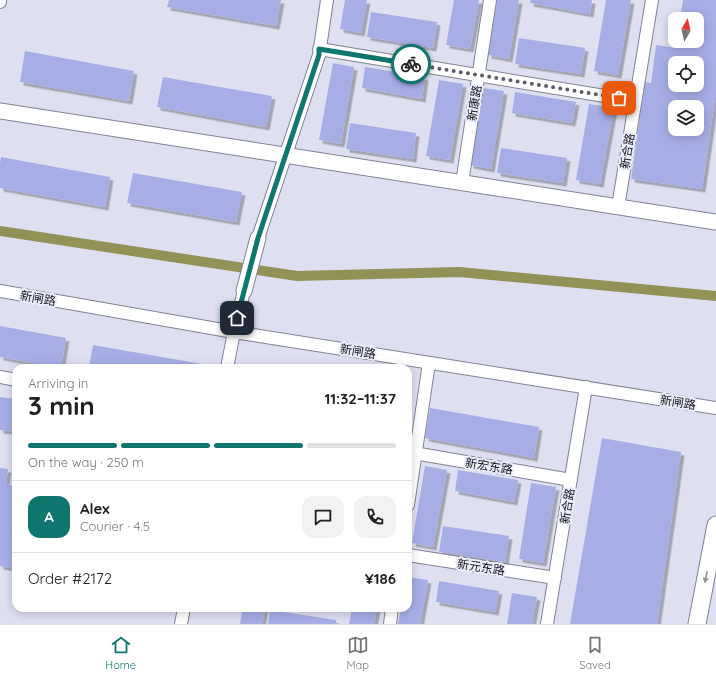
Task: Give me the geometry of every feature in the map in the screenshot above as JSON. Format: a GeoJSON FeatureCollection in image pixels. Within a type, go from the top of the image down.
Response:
{"type":"FeatureCollection","features":[{"type":"Feature","properties":{"kind":"main road"},"geometry":{"type":"LineString","coordinates":[[697,624],[716,525]]}},
{"type":"Feature","properties":{"kind":"street"},"geometry":{"type":"LineString","coordinates":[[228,364],[234,332],[258,238],[319,55],[327,0]]}},
{"type":"Feature","properties":{"kind":"street","name":"新康路"},"geometry":{"type":"LineString","coordinates":[[462,183],[490,0]]}},
{"type":"Feature","properties":{"kind":"street","name":"新合路"},"geometry":{"type":"LineString","coordinates":[[618,207],[652,0]]}},
{"type":"Feature","properties":{"kind":"street"},"geometry":{"type":"LineString","coordinates":[[319,49],[635,101]]}},
{"type":"Feature","properties":{"kind":"street"},"geometry":{"type":"LineString","coordinates":[[0,111],[716,222]]}},
{"type":"Feature","properties":{"kind":"street","name":"新闸路"},"geometry":{"type":"LineString","coordinates":[[0,291],[234,332],[716,408]]}},
{"type":"Feature","properties":{"kind":"street"},"geometry":{"type":"LineString","coordinates":[[412,453],[429,363]]}},
{"type":"Feature","properties":{"kind":"street"},"geometry":{"type":"LineString","coordinates":[[0,377],[12,379]]}},
{"type":"Feature","properties":{"kind":"street","name":"新合路"},"geometry":{"type":"LineString","coordinates":[[547,624],[586,387]]}},
{"type":"Feature","properties":{"kind":"street","name":"新宏东路"},"geometry":{"type":"LineString","coordinates":[[412,453],[571,480]]}},
{"type":"Feature","properties":{"kind":"street","name":"新元东路"},"geometry":{"type":"LineString","coordinates":[[412,556],[555,578]]}},
{"type":"Feature","properties":{"kind":"street"},"geometry":{"type":"LineString","coordinates":[[181,624],[183,612]]}},
{"type":"Feature","properties":{"kind":"street"},"geometry":{"type":"LineString","coordinates":[[390,624],[392,612]]}},
{"type":"Feature","properties":{"kind":"building"},"geometry":{"type":"Polygon","coordinates":[[[169,0],[281,0],[276,26],[167,7],[169,0]]]}},
{"type":"Feature","properties":{"kind":"building"},"geometry":{"type":"Polygon","coordinates":[[[345,0],[367,0],[361,33],[340,29],[345,0]]]}},
{"type":"Feature","properties":{"kind":"building"},"geometry":{"type":"Polygon","coordinates":[[[454,0],[479,0],[470,49],[446,45],[454,0]]]}},
{"type":"Feature","properties":{"kind":"building"},"geometry":{"type":"Polygon","coordinates":[[[497,0],[519,0],[509,59],[488,55],[497,0]]]}},
{"type":"Feature","properties":{"kind":"building"},"geometry":{"type":"Polygon","coordinates":[[[531,0],[592,0],[590,14],[530,3],[531,0]]]}},
{"type":"Feature","properties":{"kind":"building"},"geometry":{"type":"Polygon","coordinates":[[[606,0],[631,0],[618,75],[594,71],[606,0]]]}},
{"type":"Feature","properties":{"kind":"building"},"geometry":{"type":"Polygon","coordinates":[[[683,0],[716,0],[716,91],[702,189],[631,179],[645,82],[651,83],[656,45],[668,48],[704,48],[704,12],[681,12],[683,0]]]}},
{"type":"Feature","properties":{"kind":"building"},"geometry":{"type":"Polygon","coordinates":[[[371,12],[437,22],[433,48],[367,37],[371,12]]]}},
{"type":"Feature","properties":{"kind":"building"},"geometry":{"type":"Polygon","coordinates":[[[519,38],[585,48],[581,74],[515,64],[519,38]]]}},
{"type":"Feature","properties":{"kind":"building"},"geometry":{"type":"Polygon","coordinates":[[[25,51],[134,71],[129,101],[20,82],[25,51]]]}},
{"type":"Feature","properties":{"kind":"building"},"geometry":{"type":"Polygon","coordinates":[[[333,63],[354,67],[341,144],[319,140],[333,63]]]}},
{"type":"Feature","properties":{"kind":"building"},"geometry":{"type":"Polygon","coordinates":[[[365,67],[425,77],[422,99],[362,88],[365,67]]]}},
{"type":"Feature","properties":{"kind":"building"},"geometry":{"type":"Polygon","coordinates":[[[163,77],[272,96],[266,127],[157,107],[163,77]]]}},
{"type":"Feature","properties":{"kind":"building"},"geometry":{"type":"Polygon","coordinates":[[[439,80],[463,84],[450,160],[426,156],[439,80]]]}},
{"type":"Feature","properties":{"kind":"building"},"geometry":{"type":"Polygon","coordinates":[[[483,88],[504,91],[491,169],[470,165],[483,88]]]}},
{"type":"Feature","properties":{"kind":"building"},"geometry":{"type":"Polygon","coordinates":[[[515,92],[576,102],[572,123],[512,113],[515,92]]]}},
{"type":"Feature","properties":{"kind":"building"},"geometry":{"type":"Polygon","coordinates":[[[589,104],[614,108],[600,184],[576,180],[589,104]]]}},
{"type":"Feature","properties":{"kind":"building"},"geometry":{"type":"Polygon","coordinates":[[[350,123],[416,133],[413,159],[346,149],[350,123]]]}},
{"type":"Feature","properties":{"kind":"building"},"geometry":{"type":"Polygon","coordinates":[[[501,148],[567,158],[563,183],[497,173],[501,148]]]}},
{"type":"Feature","properties":{"kind":"building"},"geometry":{"type":"Polygon","coordinates":[[[1,157],[110,177],[105,207],[0,188],[1,157]]]}},
{"type":"Feature","properties":{"kind":"building"},"geometry":{"type":"Polygon","coordinates":[[[133,173],[242,192],[236,222],[127,203],[133,173]]]}},
{"type":"Feature","properties":{"kind":"building"},"geometry":{"type":"Polygon","coordinates":[[[0,326],[66,338],[62,364],[39,364],[0,357],[0,326]]]}},
{"type":"Feature","properties":{"kind":"building"},"geometry":{"type":"Polygon","coordinates":[[[93,345],[202,364],[90,364],[93,345]]]}},
{"type":"Feature","properties":{"kind":"building"},"geometry":{"type":"Polygon","coordinates":[[[0,397],[12,398],[12,432],[0,430],[0,397]]]}},
{"type":"Feature","properties":{"kind":"building"},"geometry":{"type":"Polygon","coordinates":[[[430,408],[539,427],[534,458],[425,438],[430,408]]]}},
{"type":"Feature","properties":{"kind":"building"},"geometry":{"type":"Polygon","coordinates":[[[602,438],[681,452],[657,624],[570,624],[602,438]]]}},
{"type":"Feature","properties":{"kind":"building"},"geometry":{"type":"Polygon","coordinates":[[[425,466],[447,470],[433,547],[412,543],[425,466]]]}},
{"type":"Feature","properties":{"kind":"building"},"geometry":{"type":"Polygon","coordinates":[[[0,468],[8,469],[6,484],[12,485],[12,568],[0,566],[0,468]]]}},
{"type":"Feature","properties":{"kind":"building"},"geometry":{"type":"Polygon","coordinates":[[[458,470],[518,480],[514,502],[455,491],[458,470]]]}},
{"type":"Feature","properties":{"kind":"building"},"geometry":{"type":"Polygon","coordinates":[[[531,483],[556,487],[543,563],[519,559],[531,483]]]}},
{"type":"Feature","properties":{"kind":"building"},"geometry":{"type":"Polygon","coordinates":[[[443,526],[509,536],[505,562],[439,552],[443,526]]]}},
{"type":"Feature","properties":{"kind":"building"},"geometry":{"type":"Polygon","coordinates":[[[412,578],[428,580],[420,624],[398,624],[400,612],[412,612],[412,578]]]}},
{"type":"Feature","properties":{"kind":"building"},"geometry":{"type":"Polygon","coordinates":[[[439,581],[499,591],[495,612],[436,602],[439,581]]]}},
{"type":"Feature","properties":{"kind":"building"},"geometry":{"type":"Polygon","coordinates":[[[512,593],[537,597],[532,624],[507,624],[512,593]]]}},
{"type":"Feature","properties":{"kind":"building"},"geometry":{"type":"Polygon","coordinates":[[[242,612],[264,612],[262,624],[240,624],[242,612]]]}},
{"type":"Feature","properties":{"kind":"building"},"geometry":{"type":"Polygon","coordinates":[[[270,612],[283,612],[336,620],[336,624],[268,624],[270,612]]]}},
{"type":"Feature","properties":{"kind":"building"},"geometry":{"type":"Polygon","coordinates":[[[351,612],[376,612],[374,624],[349,624],[351,612]]]}},
{"type":"Feature","properties":{"kind":"waterway"},"geometry":{"type":"LineString","coordinates":[[0,231],[297,276],[459,272],[716,296]]}},
{"type":"Feature","properties":{"kind":"way so far"},"geometry":{"type":"LineString","coordinates":[[411,64],[619,98]]}},
{"type":"Feature","properties":{"kind":"route"},"geometry":{"type":"LineString","coordinates":[[237,318],[258,238],[319,55],[319,49],[411,64]]}}]}
